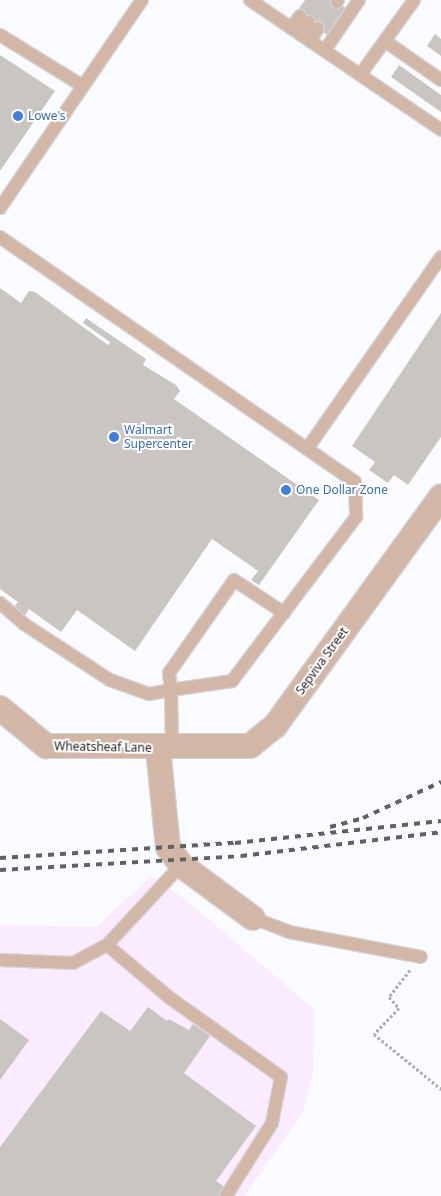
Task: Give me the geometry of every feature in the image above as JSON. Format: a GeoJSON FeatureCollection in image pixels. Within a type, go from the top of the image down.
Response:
{"type":"FeatureCollection","features":[{"type":"Feature","properties":{"kind":"street","name":"Sepviva Street"},"geometry":{"type":"LineString","coordinates":[[165,748],[250,746],[275,726],[441,496]]}},
{"type":"Feature","properties":{"kind":"street","name":"Wheatsheaf Lane"},"geometry":{"type":"LineString","coordinates":[[0,708],[46,746],[165,748],[168,847],[181,865],[253,918]]}},
{"type":"Feature","properties":{"kind":"lane"},"geometry":{"type":"LineString","coordinates":[[0,208],[142,0]]}},
{"type":"Feature","properties":{"kind":"lane"},"geometry":{"type":"LineString","coordinates":[[250,0],[441,130]]}},
{"type":"Feature","properties":{"kind":"lane"},"geometry":{"type":"LineString","coordinates":[[325,50],[359,0]]}},
{"type":"Feature","properties":{"kind":"lane"},"geometry":{"type":"LineString","coordinates":[[360,75],[414,0]]}},
{"type":"Feature","properties":{"kind":"lane"},"geometry":{"type":"LineString","coordinates":[[300,34],[309,22],[300,34]]}},
{"type":"Feature","properties":{"kind":"lane"},"geometry":{"type":"LineString","coordinates":[[0,35],[83,86]]}},
{"type":"Feature","properties":{"kind":"lane"},"geometry":{"type":"LineString","coordinates":[[385,41],[441,80]]}},
{"type":"Feature","properties":{"kind":"lane"},"geometry":{"type":"LineString","coordinates":[[0,237],[355,482],[356,517],[232,682],[149,694],[110,680],[24,624],[0,603]]}},
{"type":"Feature","properties":{"kind":"lane"},"geometry":{"type":"LineString","coordinates":[[307,449],[441,257]]}},
{"type":"Feature","properties":{"kind":"lane"},"geometry":{"type":"LineString","coordinates":[[165,748],[171,690],[169,673],[234,580],[284,613]]}},
{"type":"Feature","properties":{"kind":"lane"},"geometry":{"type":"LineString","coordinates":[[0,960],[74,963],[107,945],[181,865]]}},
{"type":"Feature","properties":{"kind":"lane"},"geometry":{"type":"LineString","coordinates":[[253,918],[289,932],[420,957]]}},
{"type":"Feature","properties":{"kind":"lane"},"geometry":{"type":"LineString","coordinates":[[107,945],[170,998],[281,1077],[272,1123],[226,1196]]}},
{"type":"Feature","properties":{"kind":"path"},"geometry":{"type":"LineString","coordinates":[[420,957],[389,998],[400,1008],[374,1034],[441,1089]]}},
{"type":"Feature","properties":{"kind":"shaded area"},"geometry":{"type":"Polygon","coordinates":[[[151,876],[186,900],[315,1010],[313,1071],[303,1111],[245,1196],[0,1196],[0,925],[96,927],[151,876]]]}},
{"type":"Feature","properties":{"kind":"building"},"geometry":{"type":"Polygon","coordinates":[[[305,0],[334,0],[349,10],[330,37],[296,13],[305,0]]]}},
{"type":"Feature","properties":{"kind":"building"},"geometry":{"type":"Polygon","coordinates":[[[435,34],[441,39],[441,56],[427,46],[435,34]]]}},
{"type":"Feature","properties":{"kind":"building","name":"Lowe's"},"geometry":{"type":"Polygon","coordinates":[[[0,55],[55,91],[0,171],[0,55]]]}},
{"type":"Feature","properties":{"kind":"building"},"geometry":{"type":"Polygon","coordinates":[[[399,65],[441,95],[441,112],[391,77],[399,65]]]}},
{"type":"Feature","properties":{"kind":"building","name":"Walmart Supercenter"},"geometry":{"type":"Polygon","coordinates":[[[0,288],[21,303],[29,291],[35,292],[108,345],[110,342],[83,323],[86,318],[146,359],[143,365],[176,385],[180,391],[174,399],[319,500],[259,585],[251,580],[258,571],[212,539],[135,651],[77,610],[61,632],[29,609],[25,616],[13,608],[18,602],[0,589],[0,288]]]}},
{"type":"Feature","properties":{"kind":"building"},"geometry":{"type":"Polygon","coordinates":[[[441,313],[441,437],[408,485],[394,475],[388,483],[369,470],[375,462],[352,446],[441,313]]]}},
{"type":"Feature","properties":{"kind":"building"},"geometry":{"type":"Polygon","coordinates":[[[148,1007],[167,1021],[169,1019],[189,1030],[193,1024],[210,1036],[184,1073],[256,1126],[216,1181],[226,1188],[220,1196],[0,1196],[0,1147],[101,1011],[130,1031],[148,1007]]]}},
{"type":"Feature","properties":{"kind":"building"},"geometry":{"type":"Polygon","coordinates":[[[0,1019],[29,1040],[0,1080],[0,1019]]]}},
{"type":"Feature","properties":{"kind":"railway"},"geometry":{"type":"LineString","coordinates":[[330,827],[363,818],[441,782]]}},
{"type":"Feature","properties":{"kind":"railway"},"geometry":{"type":"LineString","coordinates":[[0,858],[235,843],[441,821]]}},
{"type":"Feature","properties":{"kind":"railway"},"geometry":{"type":"LineString","coordinates":[[0,870],[241,856],[441,832]]}},
{"type":"Feature","properties":{"kind":"place","name":"Lowe's"},"geometry":{"type":"Point","coordinates":[18,116]}},
{"type":"Feature","properties":{"kind":"place","name":"Walmart Supercenter"},"geometry":{"type":"Point","coordinates":[114,437]}},
{"type":"Feature","properties":{"kind":"place","name":"One Dollar Zone"},"geometry":{"type":"Point","coordinates":[286,490]}}]}
